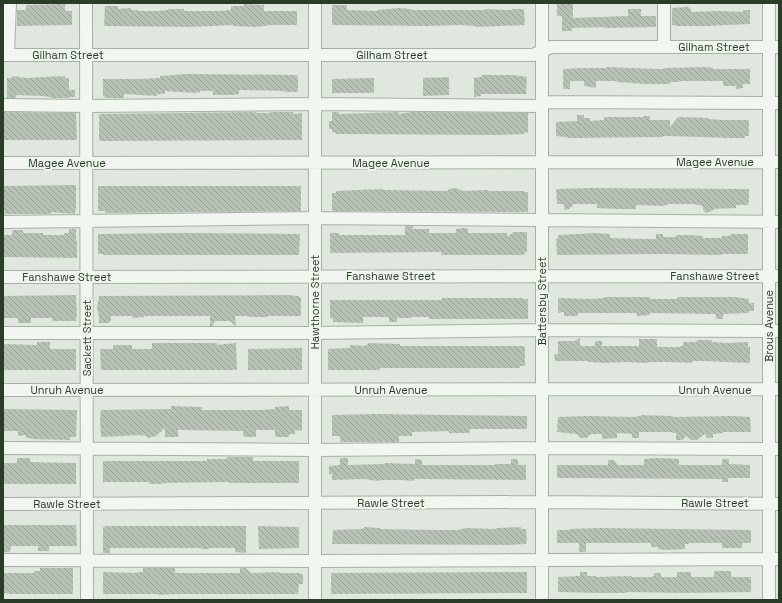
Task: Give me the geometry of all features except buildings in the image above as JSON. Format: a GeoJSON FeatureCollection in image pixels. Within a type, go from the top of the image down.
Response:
{"type":"FeatureCollection","features":[{"type":"Feature","properties":{"kind":"street"},"geometry":{"type":"LineString","coordinates":[[5,55],[10,3]]}},
{"type":"Feature","properties":{"kind":"street","name":"Sackett Street"},"geometry":{"type":"LineString","coordinates":[[86,3],[87,600]]}},
{"type":"Feature","properties":{"kind":"street","name":"Hawthorne Street"},"geometry":{"type":"LineString","coordinates":[[315,3],[315,600]]}},
{"type":"Feature","properties":{"kind":"street","name":"Battersby Street"},"geometry":{"type":"LineString","coordinates":[[542,3],[542,600]]}},
{"type":"Feature","properties":{"kind":"street"},"geometry":{"type":"LineString","coordinates":[[664,3],[664,47]]}},
{"type":"Feature","properties":{"kind":"street","name":"Brous Avenue"},"geometry":{"type":"LineString","coordinates":[[769,3],[774,47],[774,559],[769,600]]}},
{"type":"Feature","properties":{"kind":"street","name":"Gilham Street"},"geometry":{"type":"LineString","coordinates":[[5,55],[533,55],[551,47],[774,47]]}},
{"type":"Feature","properties":{"kind":"street"},"geometry":{"type":"LineString","coordinates":[[3,105],[87,106],[774,103]]}},
{"type":"Feature","properties":{"kind":"street","name":"Magee Avenue"},"geometry":{"type":"LineString","coordinates":[[3,163],[774,162]]}},
{"type":"Feature","properties":{"kind":"street"},"geometry":{"type":"LineString","coordinates":[[3,222],[315,218],[774,222]]}},
{"type":"Feature","properties":{"kind":"street","name":"Fanshawe Street"},"geometry":{"type":"LineString","coordinates":[[3,277],[774,276]]}},
{"type":"Feature","properties":{"kind":"street"},"geometry":{"type":"LineString","coordinates":[[3,333],[315,333],[542,330],[774,331]]}},
{"type":"Feature","properties":{"kind":"street","name":"Unruh Avenue"},"geometry":{"type":"LineString","coordinates":[[3,390],[774,390]]}},
{"type":"Feature","properties":{"kind":"street"},"geometry":{"type":"LineString","coordinates":[[3,448],[315,450],[542,448],[774,449]]}},
{"type":"Feature","properties":{"kind":"street","name":"Rawle Street"},"geometry":{"type":"LineString","coordinates":[[3,504],[542,502],[774,504]]}},
{"type":"Feature","properties":{"kind":"street"},"geometry":{"type":"LineString","coordinates":[[3,560],[315,562],[774,559]]}}]}
